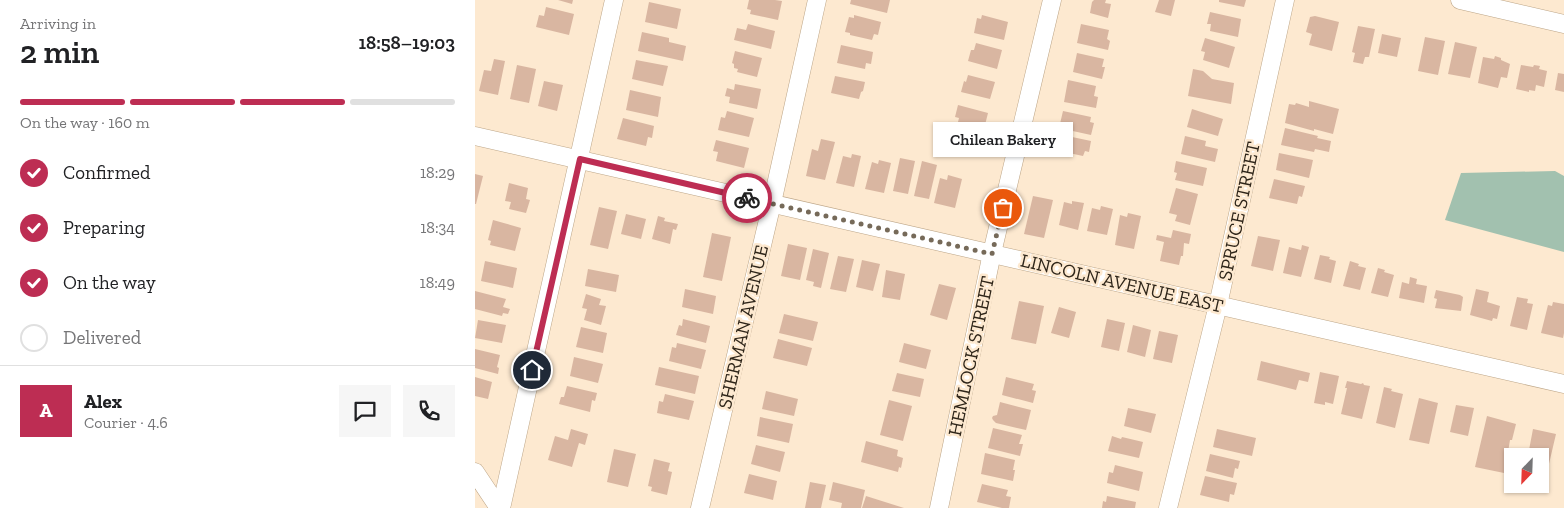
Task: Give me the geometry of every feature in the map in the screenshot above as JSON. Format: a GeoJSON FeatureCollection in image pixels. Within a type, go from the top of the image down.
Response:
{"type":"FeatureCollection","features":[{"type":"Feature","properties":{"kind":"street"},"geometry":{"type":"LineString","coordinates":[[503,507],[614,0]]}},
{"type":"Feature","properties":{"kind":"street","name":"SHERMAN AVENUE"},"geometry":{"type":"LineString","coordinates":[[700,508],[772,203],[817,0]]}},
{"type":"Feature","properties":{"kind":"street","name":"HEMLOCK STREET"},"geometry":{"type":"LineString","coordinates":[[939,508],[992,254],[1052,0]]}},
{"type":"Feature","properties":{"kind":"street","name":"SPRUCE STREET"},"geometry":{"type":"LineString","coordinates":[[1168,508],[1218,305],[1285,0]]}},
{"type":"Feature","properties":{"kind":"street"},"geometry":{"type":"LineString","coordinates":[[1460,0],[1522,7],[1564,24]]}},
{"type":"Feature","properties":{"kind":"street","name":"LINCOLN AVENUE EAST"},"geometry":{"type":"LineString","coordinates":[[475,136],[1564,384]]}},
{"type":"Feature","properties":{"kind":"street"},"geometry":{"type":"LineString","coordinates":[[475,472],[503,507]]}},
{"type":"Feature","properties":{"kind":"green space"},"geometry":{"type":"Polygon","coordinates":[[[1555,171],[1564,176],[1564,252],[1445,220],[1461,173],[1555,171]]]}},
{"type":"Feature","properties":{"kind":"building"},"geometry":{"type":"Polygon","coordinates":[[[558,0],[573,0],[572,4],[558,0]]]}},
{"type":"Feature","properties":{"kind":"building"},"geometry":{"type":"Polygon","coordinates":[[[749,0],[782,1],[778,20],[750,14],[751,10],[747,9],[749,0]]]}},
{"type":"Feature","properties":{"kind":"building"},"geometry":{"type":"Polygon","coordinates":[[[851,0],[890,0],[887,13],[850,4],[851,0]]]}},
{"type":"Feature","properties":{"kind":"building"},"geometry":{"type":"Polygon","coordinates":[[[1094,0],[1106,0],[1105,3],[1111,4],[1108,18],[1090,13],[1094,0]]]}},
{"type":"Feature","properties":{"kind":"building"},"geometry":{"type":"Polygon","coordinates":[[[1159,0],[1175,0],[1171,16],[1155,12],[1159,0]]]}},
{"type":"Feature","properties":{"kind":"building"},"geometry":{"type":"Polygon","coordinates":[[[1219,0],[1246,0],[1244,7],[1219,2],[1219,0]]]}},
{"type":"Feature","properties":{"kind":"building"},"geometry":{"type":"Polygon","coordinates":[[[649,2],[681,9],[677,29],[645,22],[649,2]]]}},
{"type":"Feature","properties":{"kind":"building"},"geometry":{"type":"Polygon","coordinates":[[[546,7],[574,14],[569,35],[536,27],[539,15],[544,16],[546,7]]]}},
{"type":"Feature","properties":{"kind":"building"},"geometry":{"type":"Polygon","coordinates":[[[1210,12],[1241,19],[1238,37],[1210,31],[1211,24],[1207,24],[1210,12]]]}},
{"type":"Feature","properties":{"kind":"building"},"geometry":{"type":"Polygon","coordinates":[[[854,15],[881,22],[878,35],[874,34],[872,40],[845,32],[849,17],[854,18],[854,15]]]}},
{"type":"Feature","properties":{"kind":"building"},"geometry":{"type":"Polygon","coordinates":[[[982,15],[1008,22],[1004,40],[974,33],[977,18],[981,19],[982,15]]]}},
{"type":"Feature","properties":{"kind":"building"},"geometry":{"type":"Polygon","coordinates":[[[1315,16],[1339,22],[1332,51],[1309,45],[1312,34],[1306,32],[1310,17],[1315,16]]]}},
{"type":"Feature","properties":{"kind":"building"},"geometry":{"type":"Polygon","coordinates":[[[748,24],[775,31],[771,49],[734,40],[737,28],[746,30],[748,24]]]}},
{"type":"Feature","properties":{"kind":"building"},"geometry":{"type":"Polygon","coordinates":[[[1081,24],[1109,30],[1107,39],[1110,41],[1108,50],[1077,43],[1081,24]]]}},
{"type":"Feature","properties":{"kind":"building"},"geometry":{"type":"Polygon","coordinates":[[[1358,26],[1375,29],[1369,57],[1365,57],[1363,64],[1353,62],[1355,53],[1352,52],[1358,26]]]}},
{"type":"Feature","properties":{"kind":"building"},"geometry":{"type":"Polygon","coordinates":[[[642,32],[669,38],[669,42],[686,46],[683,61],[638,51],[642,32]]]}},
{"type":"Feature","properties":{"kind":"building"},"geometry":{"type":"Polygon","coordinates":[[[1382,34],[1401,38],[1397,57],[1378,53],[1382,34]]]}},
{"type":"Feature","properties":{"kind":"building"},"geometry":{"type":"Polygon","coordinates":[[[1425,37],[1445,41],[1438,75],[1418,71],[1425,37]]]}},
{"type":"Feature","properties":{"kind":"building"},"geometry":{"type":"Polygon","coordinates":[[[1205,38],[1235,47],[1229,68],[1203,60],[1205,52],[1201,51],[1205,38]]]}},
{"type":"Feature","properties":{"kind":"building"},"geometry":{"type":"Polygon","coordinates":[[[1455,42],[1477,47],[1470,78],[1448,74],[1455,42]]]}},
{"type":"Feature","properties":{"kind":"building"},"geometry":{"type":"Polygon","coordinates":[[[976,43],[1002,50],[997,69],[968,61],[971,50],[974,50],[976,43]]]}},
{"type":"Feature","properties":{"kind":"building"},"geometry":{"type":"Polygon","coordinates":[[[841,45],[873,52],[871,64],[866,63],[865,69],[837,63],[841,45]]]}},
{"type":"Feature","properties":{"kind":"building"},"geometry":{"type":"Polygon","coordinates":[[[735,51],[762,58],[757,77],[737,72],[738,69],[734,68],[732,63],[735,51]]]}},
{"type":"Feature","properties":{"kind":"building"},"geometry":{"type":"Polygon","coordinates":[[[1077,53],[1104,59],[1102,67],[1105,67],[1102,79],[1073,72],[1077,53]]]}},
{"type":"Feature","properties":{"kind":"building"},"geometry":{"type":"Polygon","coordinates":[[[1495,56],[1510,64],[1507,78],[1501,77],[1498,88],[1478,83],[1483,57],[1494,59],[1495,56]]]}},
{"type":"Feature","properties":{"kind":"building"},"geometry":{"type":"Polygon","coordinates":[[[494,59],[505,61],[498,95],[479,91],[484,70],[491,71],[494,59]]]}},
{"type":"Feature","properties":{"kind":"building"},"geometry":{"type":"Polygon","coordinates":[[[636,60],[668,66],[663,86],[632,79],[636,60]]]}},
{"type":"Feature","properties":{"kind":"building"},"geometry":{"type":"Polygon","coordinates":[[[517,65],[536,69],[529,103],[510,99],[517,65]]]}},
{"type":"Feature","properties":{"kind":"building"},"geometry":{"type":"Polygon","coordinates":[[[1521,65],[1540,66],[1539,69],[1547,71],[1544,87],[1536,85],[1535,91],[1529,90],[1529,92],[1516,89],[1521,65]]]}},
{"type":"Feature","properties":{"kind":"building"},"geometry":{"type":"Polygon","coordinates":[[[1193,69],[1203,71],[1212,79],[1234,83],[1231,104],[1188,96],[1193,69]]]}},
{"type":"Feature","properties":{"kind":"building"},"geometry":{"type":"Polygon","coordinates":[[[1558,73],[1564,74],[1564,92],[1555,90],[1558,73]]]}},
{"type":"Feature","properties":{"kind":"building"},"geometry":{"type":"Polygon","coordinates":[[[968,75],[995,82],[990,99],[961,92],[968,75]]]}},
{"type":"Feature","properties":{"kind":"building"},"geometry":{"type":"Polygon","coordinates":[[[835,76],[865,82],[859,99],[831,93],[835,76]]]}},
{"type":"Feature","properties":{"kind":"building"},"geometry":{"type":"Polygon","coordinates":[[[1068,80],[1096,86],[1094,96],[1098,97],[1096,108],[1064,102],[1068,80]]]}},
{"type":"Feature","properties":{"kind":"building"},"geometry":{"type":"Polygon","coordinates":[[[544,81],[563,85],[557,111],[538,106],[544,81]]]}},
{"type":"Feature","properties":{"kind":"building"},"geometry":{"type":"Polygon","coordinates":[[[735,84],[761,89],[757,109],[729,103],[730,97],[725,96],[727,88],[734,90],[735,84]]]}},
{"type":"Feature","properties":{"kind":"building"},"geometry":{"type":"Polygon","coordinates":[[[630,90],[661,97],[658,117],[626,110],[630,90]]]}},
{"type":"Feature","properties":{"kind":"building"},"geometry":{"type":"Polygon","coordinates":[[[1309,101],[1339,109],[1333,134],[1285,123],[1289,104],[1295,105],[1296,103],[1309,107],[1309,101]]]}},
{"type":"Feature","properties":{"kind":"building"},"geometry":{"type":"Polygon","coordinates":[[[958,105],[988,113],[983,133],[957,126],[959,118],[955,117],[958,105]]]}},
{"type":"Feature","properties":{"kind":"building"},"geometry":{"type":"Polygon","coordinates":[[[1192,109],[1223,119],[1218,136],[1187,127],[1192,109]]]}},
{"type":"Feature","properties":{"kind":"building"},"geometry":{"type":"Polygon","coordinates":[[[727,111],[754,118],[749,137],[718,130],[721,117],[725,118],[727,111]]]}},
{"type":"Feature","properties":{"kind":"building"},"geometry":{"type":"Polygon","coordinates":[[[1063,111],[1091,117],[1090,122],[1094,123],[1091,135],[1059,128],[1063,111]]]}},
{"type":"Feature","properties":{"kind":"building"},"geometry":{"type":"Polygon","coordinates":[[[623,118],[654,126],[652,138],[648,137],[646,146],[617,139],[623,118]]]}},
{"type":"Feature","properties":{"kind":"building"},"geometry":{"type":"Polygon","coordinates":[[[1285,128],[1331,141],[1329,152],[1315,149],[1314,152],[1281,145],[1285,128]]]}},
{"type":"Feature","properties":{"kind":"building"},"geometry":{"type":"Polygon","coordinates":[[[1058,134],[1091,141],[1089,152],[1085,151],[1083,156],[1055,150],[1058,134]]]}},
{"type":"Feature","properties":{"kind":"building"},"geometry":{"type":"Polygon","coordinates":[[[1185,136],[1206,141],[1205,146],[1218,149],[1215,162],[1181,154],[1185,136]]]}},
{"type":"Feature","properties":{"kind":"building"},"geometry":{"type":"Polygon","coordinates":[[[821,139],[835,142],[825,180],[806,176],[812,149],[818,151],[821,139]]]}},
{"type":"Feature","properties":{"kind":"building"},"geometry":{"type":"Polygon","coordinates":[[[716,140],[749,148],[744,168],[716,161],[718,152],[713,151],[716,140]]]}},
{"type":"Feature","properties":{"kind":"building"},"geometry":{"type":"Polygon","coordinates":[[[1279,153],[1313,160],[1309,178],[1276,170],[1279,153]]]}},
{"type":"Feature","properties":{"kind":"building"},"geometry":{"type":"Polygon","coordinates":[[[852,154],[861,156],[854,187],[836,183],[843,156],[851,158],[852,154]]]}},
{"type":"Feature","properties":{"kind":"building"},"geometry":{"type":"Polygon","coordinates":[[[900,158],[915,161],[908,194],[893,191],[900,158]]]}},
{"type":"Feature","properties":{"kind":"building"},"geometry":{"type":"Polygon","coordinates":[[[879,160],[891,163],[884,193],[865,189],[872,162],[878,164],[879,160]]]}},
{"type":"Feature","properties":{"kind":"building"},"geometry":{"type":"Polygon","coordinates":[[[922,161],[937,165],[929,199],[914,196],[922,161]]]}},
{"type":"Feature","properties":{"kind":"building"},"geometry":{"type":"Polygon","coordinates":[[[1176,161],[1207,168],[1203,186],[1175,180],[1177,173],[1174,172],[1176,161]]]}},
{"type":"Feature","properties":{"kind":"building"},"geometry":{"type":"Polygon","coordinates":[[[475,174],[483,176],[476,204],[475,204],[475,174]]]}},
{"type":"Feature","properties":{"kind":"building"},"geometry":{"type":"Polygon","coordinates":[[[948,175],[962,179],[955,208],[934,203],[940,178],[947,180],[948,175]]]}},
{"type":"Feature","properties":{"kind":"building"},"geometry":{"type":"Polygon","coordinates":[[[1274,179],[1305,186],[1302,197],[1299,196],[1297,204],[1269,198],[1274,179]]]}},
{"type":"Feature","properties":{"kind":"building"},"geometry":{"type":"Polygon","coordinates":[[[509,183],[528,188],[526,199],[530,200],[526,213],[509,209],[511,202],[505,201],[509,183]]]}},
{"type":"Feature","properties":{"kind":"building"},"geometry":{"type":"Polygon","coordinates":[[[1176,188],[1198,194],[1190,225],[1175,221],[1177,215],[1169,213],[1176,188]]]}},
{"type":"Feature","properties":{"kind":"building"},"geometry":{"type":"Polygon","coordinates":[[[1033,196],[1053,200],[1044,238],[1024,234],[1033,196]]]}},
{"type":"Feature","properties":{"kind":"building"},"geometry":{"type":"Polygon","coordinates":[[[1072,201],[1084,203],[1078,230],[1059,225],[1064,202],[1072,204],[1072,201]]]}},
{"type":"Feature","properties":{"kind":"building"},"geometry":{"type":"Polygon","coordinates":[[[1101,206],[1113,209],[1107,235],[1087,231],[1092,208],[1100,210],[1101,206]]]}},
{"type":"Feature","properties":{"kind":"building"},"geometry":{"type":"Polygon","coordinates":[[[599,207],[617,211],[608,249],[590,245],[599,207]]]}},
{"type":"Feature","properties":{"kind":"building"},"geometry":{"type":"Polygon","coordinates":[[[1128,213],[1141,216],[1134,249],[1115,245],[1120,215],[1127,217],[1128,213]]]}},
{"type":"Feature","properties":{"kind":"building"},"geometry":{"type":"Polygon","coordinates":[[[626,214],[646,219],[641,239],[621,234],[626,214]]]}},
{"type":"Feature","properties":{"kind":"building"},"geometry":{"type":"Polygon","coordinates":[[[658,216],[665,218],[664,221],[678,224],[676,230],[673,229],[670,244],[652,239],[658,216]]]}},
{"type":"Feature","properties":{"kind":"building"},"geometry":{"type":"Polygon","coordinates":[[[493,220],[521,228],[515,251],[490,245],[491,241],[488,240],[493,220]]]}},
{"type":"Feature","properties":{"kind":"building"},"geometry":{"type":"Polygon","coordinates":[[[1173,230],[1191,234],[1189,244],[1184,243],[1183,256],[1181,256],[1179,265],[1160,261],[1164,242],[1156,240],[1157,235],[1171,238],[1173,230]]]}},
{"type":"Feature","properties":{"kind":"building"},"geometry":{"type":"Polygon","coordinates":[[[712,233],[731,237],[722,281],[703,277],[712,233]]]}},
{"type":"Feature","properties":{"kind":"building"},"geometry":{"type":"Polygon","coordinates":[[[1258,236],[1280,240],[1273,271],[1251,266],[1258,236]]]}},
{"type":"Feature","properties":{"kind":"building"},"geometry":{"type":"Polygon","coordinates":[[[788,244],[807,248],[800,280],[781,276],[788,244]]]}},
{"type":"Feature","properties":{"kind":"building"},"geometry":{"type":"Polygon","coordinates":[[[1302,245],[1309,247],[1301,277],[1283,273],[1289,247],[1301,250],[1302,245]]]}},
{"type":"Feature","properties":{"kind":"building"},"geometry":{"type":"Polygon","coordinates":[[[813,249],[829,253],[821,288],[813,286],[814,282],[806,280],[813,249]]]}},
{"type":"Feature","properties":{"kind":"building"},"geometry":{"type":"Polygon","coordinates":[[[1320,255],[1330,257],[1329,259],[1336,261],[1331,283],[1314,279],[1320,255]]]}},
{"type":"Feature","properties":{"kind":"building"},"geometry":{"type":"Polygon","coordinates":[[[838,256],[854,259],[846,292],[830,289],[838,256]]]}},
{"type":"Feature","properties":{"kind":"building"},"geometry":{"type":"Polygon","coordinates":[[[862,260],[880,264],[873,291],[856,287],[862,260]]]}},
{"type":"Feature","properties":{"kind":"building"},"geometry":{"type":"Polygon","coordinates":[[[485,261],[517,268],[513,288],[481,281],[485,261]]]}},
{"type":"Feature","properties":{"kind":"building"},"geometry":{"type":"Polygon","coordinates":[[[1350,261],[1366,268],[1360,290],[1343,286],[1350,261]]]}},
{"type":"Feature","properties":{"kind":"building"},"geometry":{"type":"Polygon","coordinates":[[[1378,268],[1394,275],[1388,297],[1371,293],[1378,268]]]}},
{"type":"Feature","properties":{"kind":"building"},"geometry":{"type":"Polygon","coordinates":[[[588,269],[619,275],[616,292],[585,286],[588,269]]]}},
{"type":"Feature","properties":{"kind":"building"},"geometry":{"type":"Polygon","coordinates":[[[886,270],[905,274],[900,300],[882,297],[886,270]]]}},
{"type":"Feature","properties":{"kind":"building"},"geometry":{"type":"Polygon","coordinates":[[[1410,277],[1417,279],[1416,284],[1427,286],[1424,303],[1399,298],[1402,282],[1409,284],[1410,277]]]}},
{"type":"Feature","properties":{"kind":"building"},"geometry":{"type":"Polygon","coordinates":[[[939,284],[956,288],[947,320],[930,315],[939,284]]]}},
{"type":"Feature","properties":{"kind":"building"},"geometry":{"type":"Polygon","coordinates":[[[685,289],[716,296],[713,314],[682,307],[685,289]]]}},
{"type":"Feature","properties":{"kind":"building"},"geometry":{"type":"Polygon","coordinates":[[[1476,289],[1489,292],[1487,302],[1500,306],[1497,319],[1493,318],[1492,321],[1470,315],[1476,289]]]}},
{"type":"Feature","properties":{"kind":"building"},"geometry":{"type":"Polygon","coordinates":[[[1436,290],[1463,297],[1461,311],[1435,308],[1437,299],[1434,298],[1436,290]]]}},
{"type":"Feature","properties":{"kind":"building"},"geometry":{"type":"Polygon","coordinates":[[[475,291],[506,299],[503,307],[510,309],[508,314],[503,313],[502,316],[475,309],[475,291]]]}},
{"type":"Feature","properties":{"kind":"building"},"geometry":{"type":"Polygon","coordinates":[[[586,294],[601,299],[599,305],[606,306],[601,325],[584,320],[587,309],[582,308],[586,294]]]}},
{"type":"Feature","properties":{"kind":"building"},"geometry":{"type":"Polygon","coordinates":[[[1517,297],[1528,299],[1527,303],[1533,304],[1527,330],[1510,326],[1517,297]]]}},
{"type":"Feature","properties":{"kind":"building"},"geometry":{"type":"Polygon","coordinates":[[[1019,301],[1044,306],[1036,344],[1011,339],[1019,301]]]}},
{"type":"Feature","properties":{"kind":"building"},"geometry":{"type":"Polygon","coordinates":[[[1553,302],[1564,304],[1563,338],[1541,333],[1548,305],[1552,306],[1553,302]]]}},
{"type":"Feature","properties":{"kind":"building"},"geometry":{"type":"Polygon","coordinates":[[[1059,307],[1076,312],[1069,338],[1051,333],[1059,307]]]}},
{"type":"Feature","properties":{"kind":"building"},"geometry":{"type":"Polygon","coordinates":[[[784,314],[818,322],[813,341],[779,333],[784,314]]]}},
{"type":"Feature","properties":{"kind":"building"},"geometry":{"type":"Polygon","coordinates":[[[683,319],[710,326],[706,343],[676,335],[679,325],[682,326],[683,319]]]}},
{"type":"Feature","properties":{"kind":"building"},"geometry":{"type":"Polygon","coordinates":[[[1107,319],[1125,323],[1119,351],[1101,347],[1107,319]]]}},
{"type":"Feature","properties":{"kind":"building"},"geometry":{"type":"Polygon","coordinates":[[[478,320],[506,325],[502,343],[475,338],[478,320]]]}},
{"type":"Feature","properties":{"kind":"building"},"geometry":{"type":"Polygon","coordinates":[[[1133,325],[1151,330],[1145,357],[1127,352],[1133,325]]]}},
{"type":"Feature","properties":{"kind":"building"},"geometry":{"type":"Polygon","coordinates":[[[581,327],[607,333],[603,353],[576,347],[581,327]]]}},
{"type":"Feature","properties":{"kind":"building"},"geometry":{"type":"Polygon","coordinates":[[[1159,331],[1178,335],[1172,363],[1153,359],[1159,331]]]}},
{"type":"Feature","properties":{"kind":"building"},"geometry":{"type":"Polygon","coordinates":[[[778,339],[812,348],[807,366],[773,358],[778,339]]]}},
{"type":"Feature","properties":{"kind":"building"},"geometry":{"type":"Polygon","coordinates":[[[677,343],[706,350],[701,369],[669,361],[672,347],[676,348],[677,343]]]}},
{"type":"Feature","properties":{"kind":"building"},"geometry":{"type":"Polygon","coordinates":[[[904,343],[931,350],[926,369],[899,362],[904,343]]]}},
{"type":"Feature","properties":{"kind":"building"},"geometry":{"type":"Polygon","coordinates":[[[475,349],[500,355],[497,367],[499,368],[498,374],[475,368],[475,349]]]}},
{"type":"Feature","properties":{"kind":"building"},"geometry":{"type":"Polygon","coordinates":[[[574,357],[603,364],[598,383],[570,376],[574,357]]]}},
{"type":"Feature","properties":{"kind":"building"},"geometry":{"type":"Polygon","coordinates":[[[1261,361],[1310,373],[1308,382],[1299,380],[1296,390],[1257,380],[1261,361]]]}},
{"type":"Feature","properties":{"kind":"building"},"geometry":{"type":"Polygon","coordinates":[[[659,367],[699,376],[695,394],[655,385],[659,367]]]}},
{"type":"Feature","properties":{"kind":"building"},"geometry":{"type":"Polygon","coordinates":[[[1320,372],[1339,376],[1333,404],[1325,402],[1325,405],[1314,403],[1320,372]]]}},
{"type":"Feature","properties":{"kind":"building"},"geometry":{"type":"Polygon","coordinates":[[[897,373],[924,379],[920,397],[892,391],[897,373]]]}},
{"type":"Feature","properties":{"kind":"building"},"geometry":{"type":"Polygon","coordinates":[[[475,377],[492,382],[488,399],[475,396],[475,377]]]}},
{"type":"Feature","properties":{"kind":"building"},"geometry":{"type":"Polygon","coordinates":[[[1006,377],[1034,384],[1032,390],[1036,391],[1033,403],[1002,395],[1006,377]]]}},
{"type":"Feature","properties":{"kind":"building"},"geometry":{"type":"Polygon","coordinates":[[[1347,381],[1370,386],[1362,419],[1341,414],[1347,381]]]}},
{"type":"Feature","properties":{"kind":"building"},"geometry":{"type":"Polygon","coordinates":[[[567,386],[597,393],[595,401],[592,400],[590,412],[559,404],[561,397],[564,397],[567,386]]]}},
{"type":"Feature","properties":{"kind":"building"},"geometry":{"type":"Polygon","coordinates":[[[1384,387],[1403,394],[1395,428],[1376,423],[1384,387]]]}},
{"type":"Feature","properties":{"kind":"building"},"geometry":{"type":"Polygon","coordinates":[[[766,391],[798,399],[794,416],[762,409],[766,391]]]}},
{"type":"Feature","properties":{"kind":"building"},"geometry":{"type":"Polygon","coordinates":[[[665,394],[694,401],[689,420],[657,413],[659,401],[663,402],[665,394]]]}},
{"type":"Feature","properties":{"kind":"building"},"geometry":{"type":"Polygon","coordinates":[[[1419,398],[1438,403],[1429,444],[1409,440],[1419,398]]]}},
{"type":"Feature","properties":{"kind":"building"},"geometry":{"type":"Polygon","coordinates":[[[889,400],[912,406],[903,441],[880,435],[889,400]]]}},
{"type":"Feature","properties":{"kind":"building"},"geometry":{"type":"Polygon","coordinates":[[[1000,402],[1031,410],[1026,430],[996,423],[993,420],[993,416],[997,415],[1000,402]]]}},
{"type":"Feature","properties":{"kind":"building"},"geometry":{"type":"Polygon","coordinates":[[[1456,405],[1474,408],[1468,436],[1450,432],[1456,405]]]}},
{"type":"Feature","properties":{"kind":"building"},"geometry":{"type":"Polygon","coordinates":[[[1128,408],[1156,414],[1151,433],[1124,426],[1128,408]]]}},
{"type":"Feature","properties":{"kind":"building"},"geometry":{"type":"Polygon","coordinates":[[[1487,416],[1516,424],[1509,448],[1504,448],[1504,473],[1475,467],[1487,416]]]}},
{"type":"Feature","properties":{"kind":"building"},"geometry":{"type":"Polygon","coordinates":[[[760,417],[793,424],[789,443],[757,436],[760,417]]]}},
{"type":"Feature","properties":{"kind":"building"},"geometry":{"type":"Polygon","coordinates":[[[993,428],[1022,435],[1019,444],[1023,444],[1020,456],[988,448],[993,428]]]}},
{"type":"Feature","properties":{"kind":"building"},"geometry":{"type":"Polygon","coordinates":[[[571,429],[588,434],[585,445],[579,443],[572,467],[548,460],[555,436],[568,440],[571,429]]]}},
{"type":"Feature","properties":{"kind":"building"},"geometry":{"type":"Polygon","coordinates":[[[1217,429],[1256,438],[1252,456],[1213,447],[1217,429]]]}},
{"type":"Feature","properties":{"kind":"building"},"geometry":{"type":"Polygon","coordinates":[[[1533,429],[1556,434],[1549,464],[1549,448],[1529,448],[1533,429]]]}},
{"type":"Feature","properties":{"kind":"building"},"geometry":{"type":"Polygon","coordinates":[[[1112,436],[1143,442],[1139,458],[1108,451],[1112,436]]]}},
{"type":"Feature","properties":{"kind":"building"},"geometry":{"type":"Polygon","coordinates":[[[866,441],[898,450],[897,456],[903,458],[898,472],[861,462],[866,441]]]}},
{"type":"Feature","properties":{"kind":"building"},"geometry":{"type":"Polygon","coordinates":[[[756,445],[785,452],[780,472],[751,464],[756,445]]]}},
{"type":"Feature","properties":{"kind":"building"},"geometry":{"type":"Polygon","coordinates":[[[614,449],[636,454],[628,487],[607,482],[614,449]]]}},
{"type":"Feature","properties":{"kind":"building"},"geometry":{"type":"Polygon","coordinates":[[[985,453],[1015,460],[1013,481],[981,474],[985,453]]]}},
{"type":"Feature","properties":{"kind":"building"},"geometry":{"type":"Polygon","coordinates":[[[1210,454],[1240,461],[1238,469],[1235,468],[1233,478],[1206,471],[1210,454]]]}},
{"type":"Feature","properties":{"kind":"building"},"geometry":{"type":"Polygon","coordinates":[[[654,459],[670,463],[668,471],[672,472],[667,495],[651,491],[652,487],[648,486],[654,459]]]}},
{"type":"Feature","properties":{"kind":"building"},"geometry":{"type":"Polygon","coordinates":[[[1115,465],[1143,472],[1139,491],[1107,483],[1109,472],[1113,473],[1115,465]]]}},
{"type":"Feature","properties":{"kind":"building"},"geometry":{"type":"Polygon","coordinates":[[[749,474],[777,481],[773,500],[744,493],[749,474]]]}},
{"type":"Feature","properties":{"kind":"building"},"geometry":{"type":"Polygon","coordinates":[[[1205,476],[1237,483],[1234,495],[1230,494],[1229,502],[1200,495],[1205,476]]]}},
{"type":"Feature","properties":{"kind":"building"},"geometry":{"type":"Polygon","coordinates":[[[810,482],[826,485],[821,508],[805,508],[810,482]]]}},
{"type":"Feature","properties":{"kind":"building"},"geometry":{"type":"Polygon","coordinates":[[[833,482],[865,490],[861,508],[841,508],[842,503],[829,500],[833,482]]]}},
{"type":"Feature","properties":{"kind":"building"},"geometry":{"type":"Polygon","coordinates":[[[982,484],[1008,490],[1006,496],[1011,497],[1009,508],[977,502],[982,484]]]}},
{"type":"Feature","properties":{"kind":"building"},"geometry":{"type":"Polygon","coordinates":[[[866,496],[904,508],[862,508],[866,496]]]}},
{"type":"Feature","properties":{"kind":"building"},"geometry":{"type":"Polygon","coordinates":[[[1107,496],[1136,502],[1135,508],[1102,508],[1103,501],[1106,502],[1107,496]]]}},
{"type":"Feature","properties":{"kind":"way so far"},"geometry":{"type":"LineString","coordinates":[[747,198],[992,254],[1003,208]]}},
{"type":"Feature","properties":{"kind":"place","name":"Chilean Bakery"},"geometry":{"type":"Point","coordinates":[1003,208]}},
{"type":"Feature","properties":{"kind":"route"},"geometry":{"type":"LineString","coordinates":[[532,370],[580,159],[747,198]]}}]}
